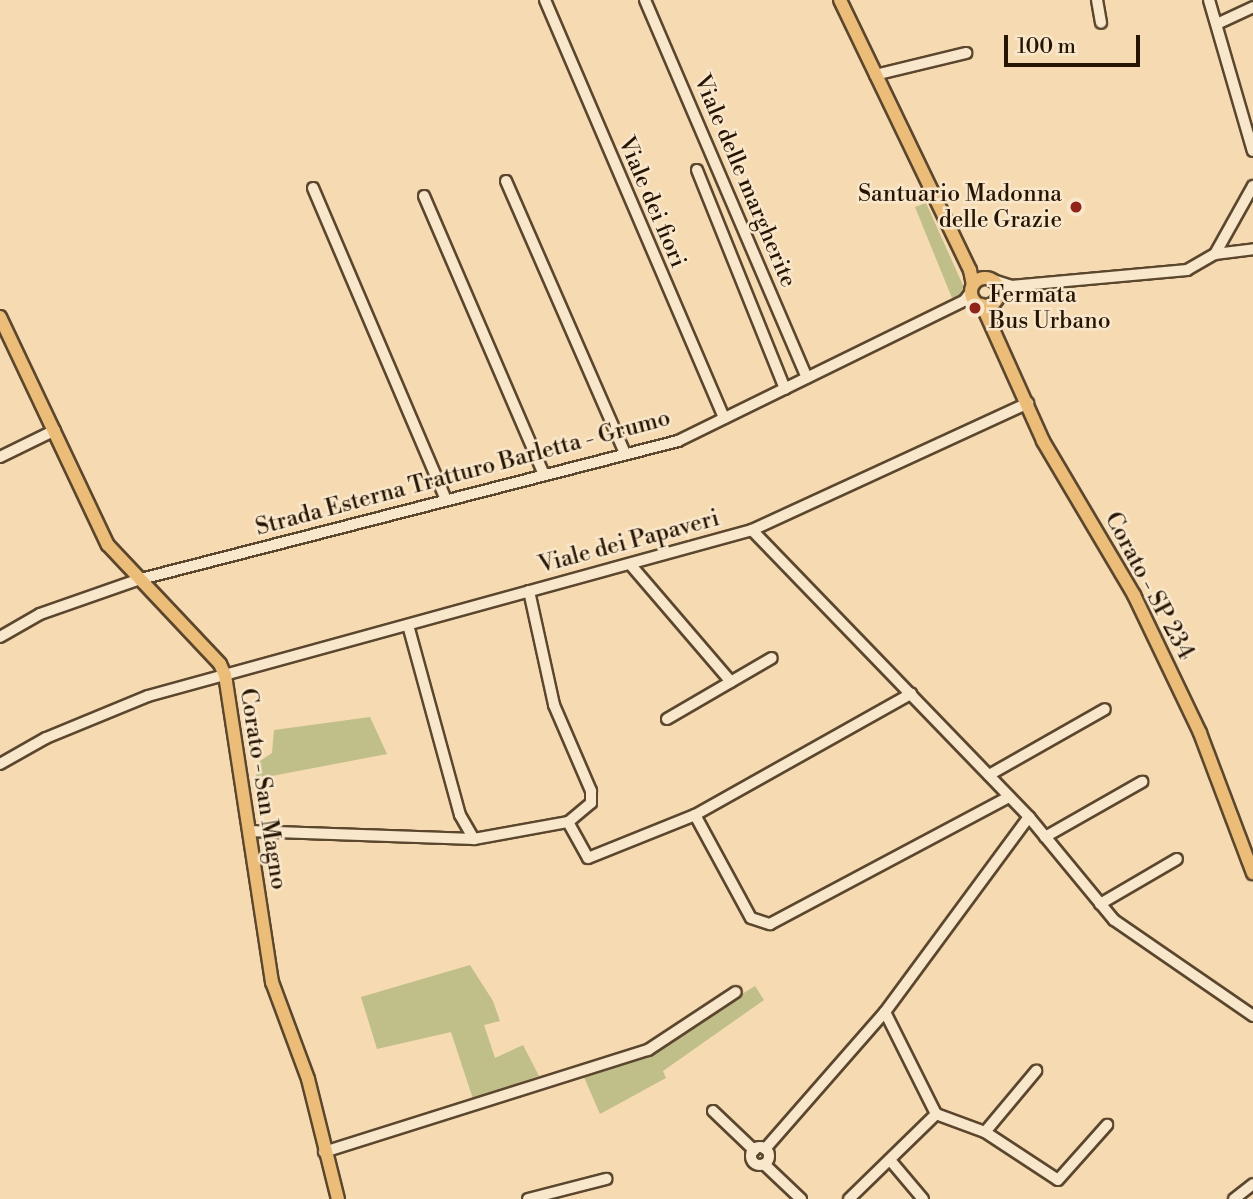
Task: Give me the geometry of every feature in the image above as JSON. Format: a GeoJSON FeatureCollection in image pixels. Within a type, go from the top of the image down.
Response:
{"type":"FeatureCollection","features":[{"type":"Feature","properties":{"kind":"main road","name":"Corato - SP 234"},"geometry":{"type":"LineString","coordinates":[[840,0],[982,293],[1043,440],[1134,595],[1200,733],[1253,873]]}},
{"type":"Feature","properties":{"kind":"main road","name":"Corato - San Magno"},"geometry":{"type":"LineString","coordinates":[[0,317],[108,545],[137,580],[177,617],[225,675],[272,982],[308,1079],[324,1152],[338,1199]]}},
{"type":"Feature","properties":{"kind":"street","name":"Viale dei fiori"},"geometry":{"type":"LineString","coordinates":[[545,0],[724,418]]}},
{"type":"Feature","properties":{"kind":"street","name":"Viale delle margherite"},"geometry":{"type":"LineString","coordinates":[[645,0],[807,378]]}},
{"type":"Feature","properties":{"kind":"street"},"geometry":{"type":"LineString","coordinates":[[1097,0],[1101,23]]}},
{"type":"Feature","properties":{"kind":"street"},"geometry":{"type":"LineString","coordinates":[[1209,0],[1219,23],[1253,151]]}},
{"type":"Feature","properties":{"kind":"street"},"geometry":{"type":"LineString","coordinates":[[1219,23],[1253,7]]}},
{"type":"Feature","properties":{"kind":"street"},"geometry":{"type":"LineString","coordinates":[[875,75],[966,53]]}},
{"type":"Feature","properties":{"kind":"street"},"geometry":{"type":"LineString","coordinates":[[697,170],[785,388]]}},
{"type":"Feature","properties":{"kind":"street"},"geometry":{"type":"LineString","coordinates":[[506,180],[625,454]]}},
{"type":"Feature","properties":{"kind":"street"},"geometry":{"type":"LineString","coordinates":[[1215,254],[1253,186]]}},
{"type":"Feature","properties":{"kind":"street"},"geometry":{"type":"LineString","coordinates":[[313,188],[446,500]]}},
{"type":"Feature","properties":{"kind":"street"},"geometry":{"type":"LineString","coordinates":[[424,196],[544,475]]}},
{"type":"Feature","properties":{"kind":"street"},"geometry":{"type":"LineString","coordinates":[[1215,254],[1253,249]]}},
{"type":"Feature","properties":{"kind":"street","name":"Strada Esterna Tratturo Barletta - Grumo"},"geometry":{"type":"LineString","coordinates":[[0,637],[40,614],[137,580],[678,440],[982,293],[1011,286],[1187,270],[1215,254]]}},
{"type":"Feature","properties":{"kind":"street","name":"Viale dei Papaveri"},"geometry":{"type":"LineString","coordinates":[[0,764],[111,709],[752,530],[1028,403]]}},
{"type":"Feature","properties":{"kind":"street"},"geometry":{"type":"LineString","coordinates":[[0,457],[55,430]]}},
{"type":"Feature","properties":{"kind":"street"},"geometry":{"type":"LineString","coordinates":[[752,530],[1029,817],[1100,904],[1131,934],[1186,965],[1253,1016]]}},
{"type":"Feature","properties":{"kind":"street"},"geometry":{"type":"LineString","coordinates":[[629,564],[731,682]]}},
{"type":"Feature","properties":{"kind":"street"},"geometry":{"type":"LineString","coordinates":[[247,831],[474,839],[568,822],[591,803],[592,791],[554,705],[529,591]]}},
{"type":"Feature","properties":{"kind":"street"},"geometry":{"type":"LineString","coordinates":[[408,625],[460,815],[474,839]]}},
{"type":"Feature","properties":{"kind":"street"},"geometry":{"type":"LineString","coordinates":[[667,719],[772,658]]}},
{"type":"Feature","properties":{"kind":"street"},"geometry":{"type":"LineString","coordinates":[[568,822],[588,858],[695,815],[911,694]]}},
{"type":"Feature","properties":{"kind":"street"},"geometry":{"type":"LineString","coordinates":[[989,775],[1105,709]]}},
{"type":"Feature","properties":{"kind":"street"},"geometry":{"type":"LineString","coordinates":[[1045,837],[1142,782]]}},
{"type":"Feature","properties":{"kind":"street"},"geometry":{"type":"LineString","coordinates":[[695,815],[751,918],[770,924],[1009,797]]}},
{"type":"Feature","properties":{"kind":"street"},"geometry":{"type":"LineString","coordinates":[[801,1199],[764,1164],[752,1161],[885,1012],[1029,817]]}},
{"type":"Feature","properties":{"kind":"street"},"geometry":{"type":"LineString","coordinates":[[1100,904],[1177,859]]}},
{"type":"Feature","properties":{"kind":"street"},"geometry":{"type":"LineString","coordinates":[[324,1152],[648,1049],[736,992]]}},
{"type":"Feature","properties":{"kind":"street"},"geometry":{"type":"LineString","coordinates":[[885,1012],[936,1114],[985,1132],[1058,1180],[1107,1125]]}},
{"type":"Feature","properties":{"kind":"street"},"geometry":{"type":"LineString","coordinates":[[985,1132],[1036,1071]]}},
{"type":"Feature","properties":{"kind":"street"},"geometry":{"type":"LineString","coordinates":[[713,1111],[760,1150]]}},
{"type":"Feature","properties":{"kind":"street"},"geometry":{"type":"LineString","coordinates":[[849,1199],[936,1114]]}},
{"type":"Feature","properties":{"kind":"street"},"geometry":{"type":"LineString","coordinates":[[890,1160],[923,1199]]}},
{"type":"Feature","properties":{"kind":"street"},"geometry":{"type":"LineString","coordinates":[[528,1199],[606,1179]]}},
{"type":"Feature","properties":{"kind":"street"},"geometry":{"type":"LineString","coordinates":[[1234,1199],[1253,1184]]}},
{"type":"Feature","properties":{"kind":"shaded area"},"geometry":{"type":"Polygon","coordinates":[[[926,203],[966,292],[952,298],[915,207],[926,203]]]}},
{"type":"Feature","properties":{"kind":"shaded area"},"geometry":{"type":"Polygon","coordinates":[[[370,717],[387,754],[256,779],[257,763],[272,753],[274,730],[370,717]]]}},
{"type":"Feature","properties":{"kind":"shaded area"},"geometry":{"type":"Polygon","coordinates":[[[470,965],[493,1001],[500,1021],[484,1025],[495,1058],[523,1045],[539,1076],[473,1099],[451,1032],[377,1049],[361,997],[470,965]]]}},
{"type":"Feature","properties":{"kind":"shaded area"},"geometry":{"type":"Polygon","coordinates":[[[755,986],[764,1000],[663,1071],[666,1078],[600,1114],[583,1075],[650,1051],[755,986]]]}},
{"type":"Feature","properties":{"kind":"place","name":"Santuario Madonna delle Grazie"},"geometry":{"type":"Point","coordinates":[1076,207]}},
{"type":"Feature","properties":{"kind":"place","name":"Fermata Bus Urbano"},"geometry":{"type":"Point","coordinates":[975,308]}}]}
